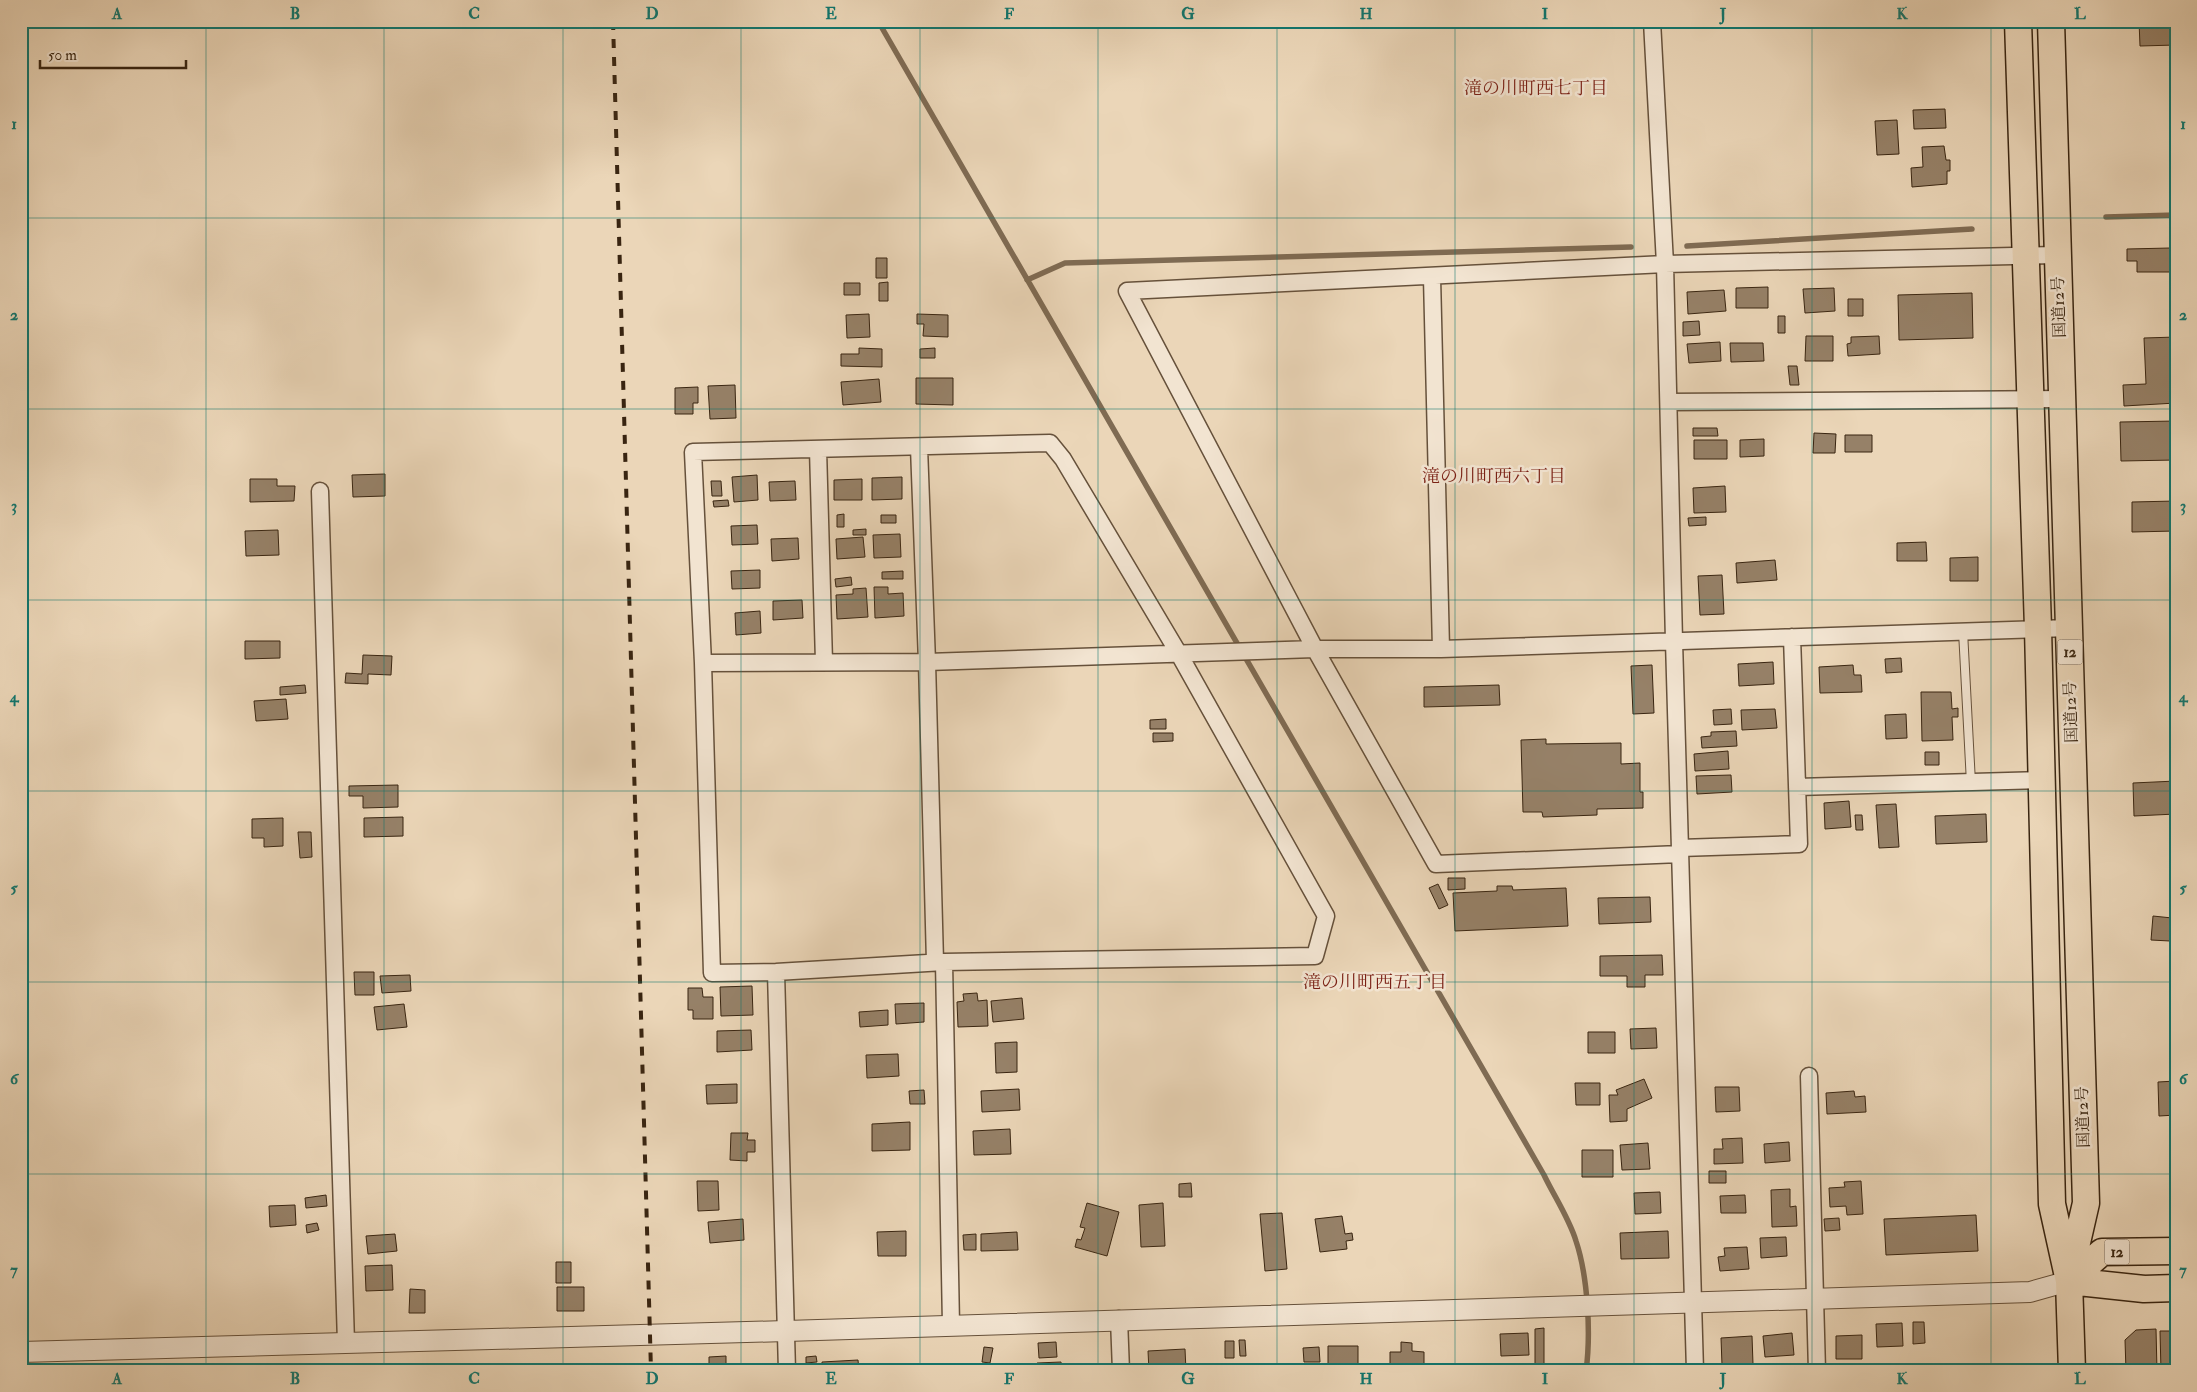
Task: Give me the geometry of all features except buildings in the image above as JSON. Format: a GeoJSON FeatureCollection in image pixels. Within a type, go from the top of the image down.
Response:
{"type":"FeatureCollection","features":[{"type":"Feature","properties":{"kind":"highway","name":"国道12号"},"geometry":{"type":"LineString","coordinates":[[2018,21],[2024,256],[2038,628],[2052,1204],[2069,1281],[2072,1371]]}},
{"type":"Feature","properties":{"kind":"highway","name":"国道12号"},"geometry":{"type":"LineString","coordinates":[[2051,21],[2086,1203],[2069,1281]]}},
{"type":"Feature","properties":{"kind":"highway","name":"12"},"geometry":{"type":"LineString","coordinates":[[2069,1281],[2102,1252],[2176,1251]]}},
{"type":"Feature","properties":{"kind":"highway","name":"12"},"geometry":{"type":"LineString","coordinates":[[2069,1281],[2144,1289],[2176,1288]]}},
{"type":"Feature","properties":{"kind":"street"},"geometry":{"type":"LineString","coordinates":[[1652,21],[1665,264],[1695,1371]]}},
{"type":"Feature","properties":{"kind":"street"},"geometry":{"type":"LineString","coordinates":[[1792,636],[1799,844],[1436,864],[1315,650],[1128,291],[1665,264],[2058,255]]}},
{"type":"Feature","properties":{"kind":"street"},"geometry":{"type":"LineString","coordinates":[[1432,277],[1441,650]]}},
{"type":"Feature","properties":{"kind":"street"},"geometry":{"type":"LineString","coordinates":[[1669,402],[2062,399]]}},
{"type":"Feature","properties":{"kind":"street"},"geometry":{"type":"LineString","coordinates":[[1050,442],[1063,460],[1179,654],[1326,916],[1315,956],[940,962],[776,972],[712,973],[703,663],[693,452],[818,449],[1050,442]]}},
{"type":"Feature","properties":{"kind":"street"},"geometry":{"type":"LineString","coordinates":[[918,447],[940,962],[951,1325]]}},
{"type":"Feature","properties":{"kind":"street"},"geometry":{"type":"LineString","coordinates":[[818,449],[824,662]]}},
{"type":"Feature","properties":{"kind":"street"},"geometry":{"type":"LineString","coordinates":[[320,491],[346,1342]]}},
{"type":"Feature","properties":{"kind":"street"},"geometry":{"type":"LineString","coordinates":[[703,663],[927,662],[1315,650],[1441,650],[1792,636],[2069,628]]}},
{"type":"Feature","properties":{"kind":"street"},"geometry":{"type":"LineString","coordinates":[[1797,787],[2042,780]]}},
{"type":"Feature","properties":{"kind":"street"},"geometry":{"type":"LineString","coordinates":[[776,972],[787,1371]]}},
{"type":"Feature","properties":{"kind":"street"},"geometry":{"type":"LineString","coordinates":[[1809,1076],[1817,1371]]}},
{"type":"Feature","properties":{"kind":"street"},"geometry":{"type":"LineString","coordinates":[[21,1352],[786,1331],[1119,1319],[2030,1292],[2069,1281]]}},
{"type":"Feature","properties":{"kind":"street"},"geometry":{"type":"LineString","coordinates":[[1119,1319],[1121,1371]]}},
{"type":"Feature","properties":{"kind":"lane"},"geometry":{"type":"LineString","coordinates":[[1963,631],[1971,783]]}},
{"type":"Feature","properties":{"kind":"waterway"},"geometry":{"type":"LineString","coordinates":[[878,21],[1561,1207],[1576,1241],[1586,1288],[1588,1323],[1586,1371]]}},
{"type":"Feature","properties":{"kind":"waterway"},"geometry":{"type":"LineString","coordinates":[[2106,217],[2176,215]]}},
{"type":"Feature","properties":{"kind":"waterway"},"geometry":{"type":"LineString","coordinates":[[1687,246],[1972,229]]}},
{"type":"Feature","properties":{"kind":"waterway"},"geometry":{"type":"LineString","coordinates":[[1027,280],[1065,263],[1631,247]]}},
{"type":"Feature","properties":{"kind":"railway"},"geometry":{"type":"LineString","coordinates":[[613,21],[651,1371]]}},
{"type":"Feature","properties":{"kind":"district","name":"滝の川町西七丁目"},"geometry":{"type":"Point","coordinates":[1536,88]}},
{"type":"Feature","properties":{"kind":"district","name":"滝の川町西六丁目"},"geometry":{"type":"Point","coordinates":[1494,476]}},
{"type":"Feature","properties":{"kind":"district","name":"滝の川町西五丁目"},"geometry":{"type":"Point","coordinates":[1375,982]}}]}
